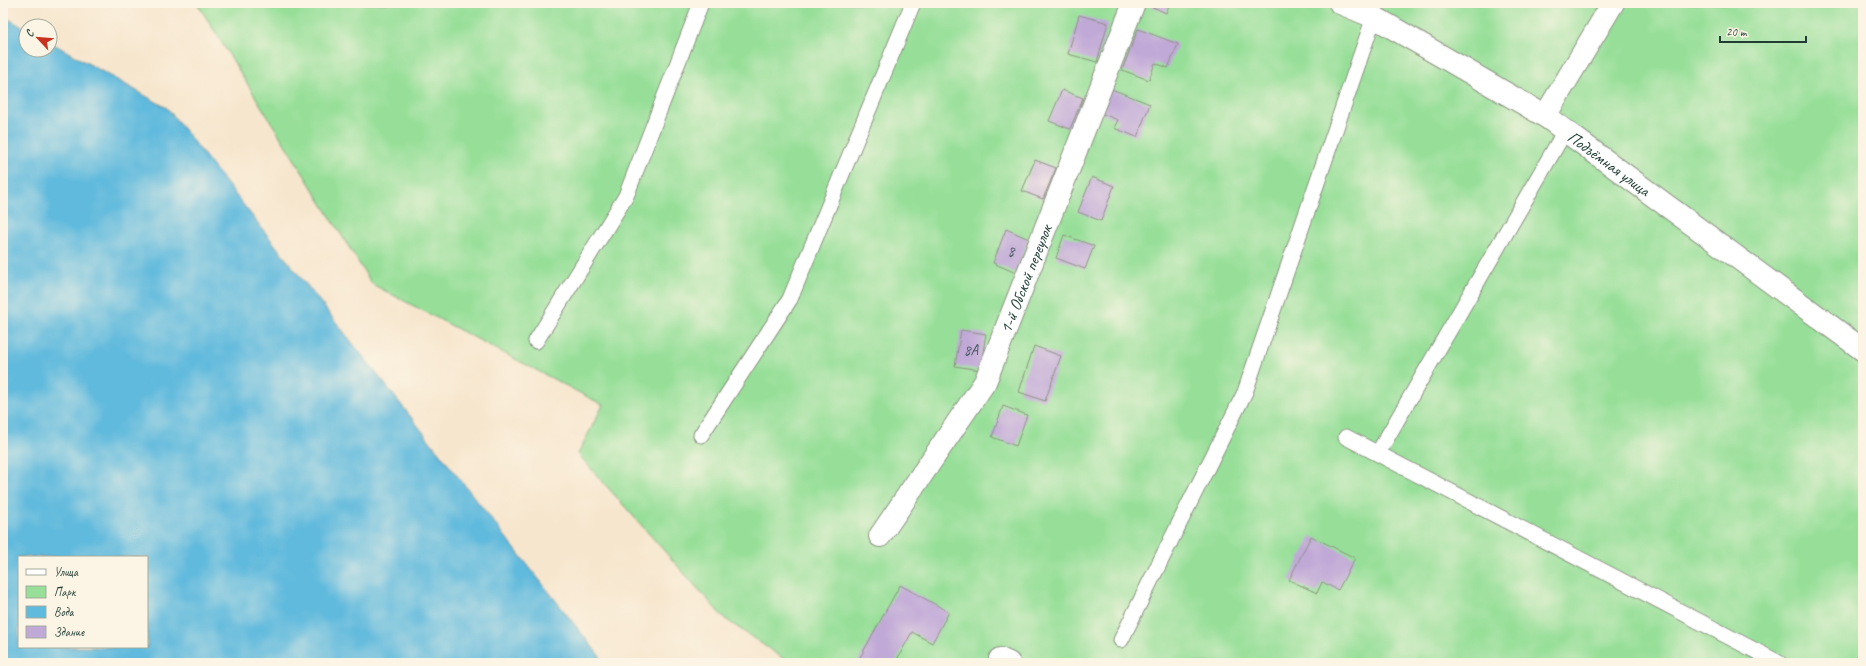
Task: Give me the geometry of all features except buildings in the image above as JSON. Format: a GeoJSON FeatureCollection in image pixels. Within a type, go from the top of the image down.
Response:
{"type":"FeatureCollection","features":[{"type":"Feature","properties":{"kind":"street","name":"1-й Обской переулок"},"geometry":{"type":"LineString","coordinates":[[880,536],[985,382],[1134,3]]}},
{"type":"Feature","properties":{"kind":"street","name":"Подъёмная улица"},"geometry":{"type":"LineString","coordinates":[[1340,3],[1374,17],[1545,116],[1863,350]]}},
{"type":"Feature","properties":{"kind":"street"},"geometry":{"type":"LineString","coordinates":[[1545,116],[1613,3]]}},
{"type":"Feature","properties":{"kind":"lane"},"geometry":{"type":"LineString","coordinates":[[536,341],[626,196],[702,3]]}},
{"type":"Feature","properties":{"kind":"lane"},"geometry":{"type":"LineString","coordinates":[[701,435],[790,299],[913,3]]}},
{"type":"Feature","properties":{"kind":"lane"},"geometry":{"type":"LineString","coordinates":[[1121,640],[1245,392],[1374,17]]}},
{"type":"Feature","properties":{"kind":"lane"},"geometry":{"type":"LineString","coordinates":[[1378,454],[1565,131]]}},
{"type":"Feature","properties":{"kind":"lane"},"geometry":{"type":"LineString","coordinates":[[1346,437],[1779,663]]}},
{"type":"Feature","properties":{"kind":"green space"},"geometry":{"type":"Polygon","coordinates":[[[197,3],[1863,3],[1863,663],[790,663],[724,618],[578,454],[603,405],[372,284],[197,3]]]}},
{"type":"Feature","properties":{"kind":"water"},"geometry":{"type":"Polygon","coordinates":[[[3,16],[18,24],[18,58],[58,58],[58,47],[167,108],[605,663],[3,663],[3,16]]]}}]}
